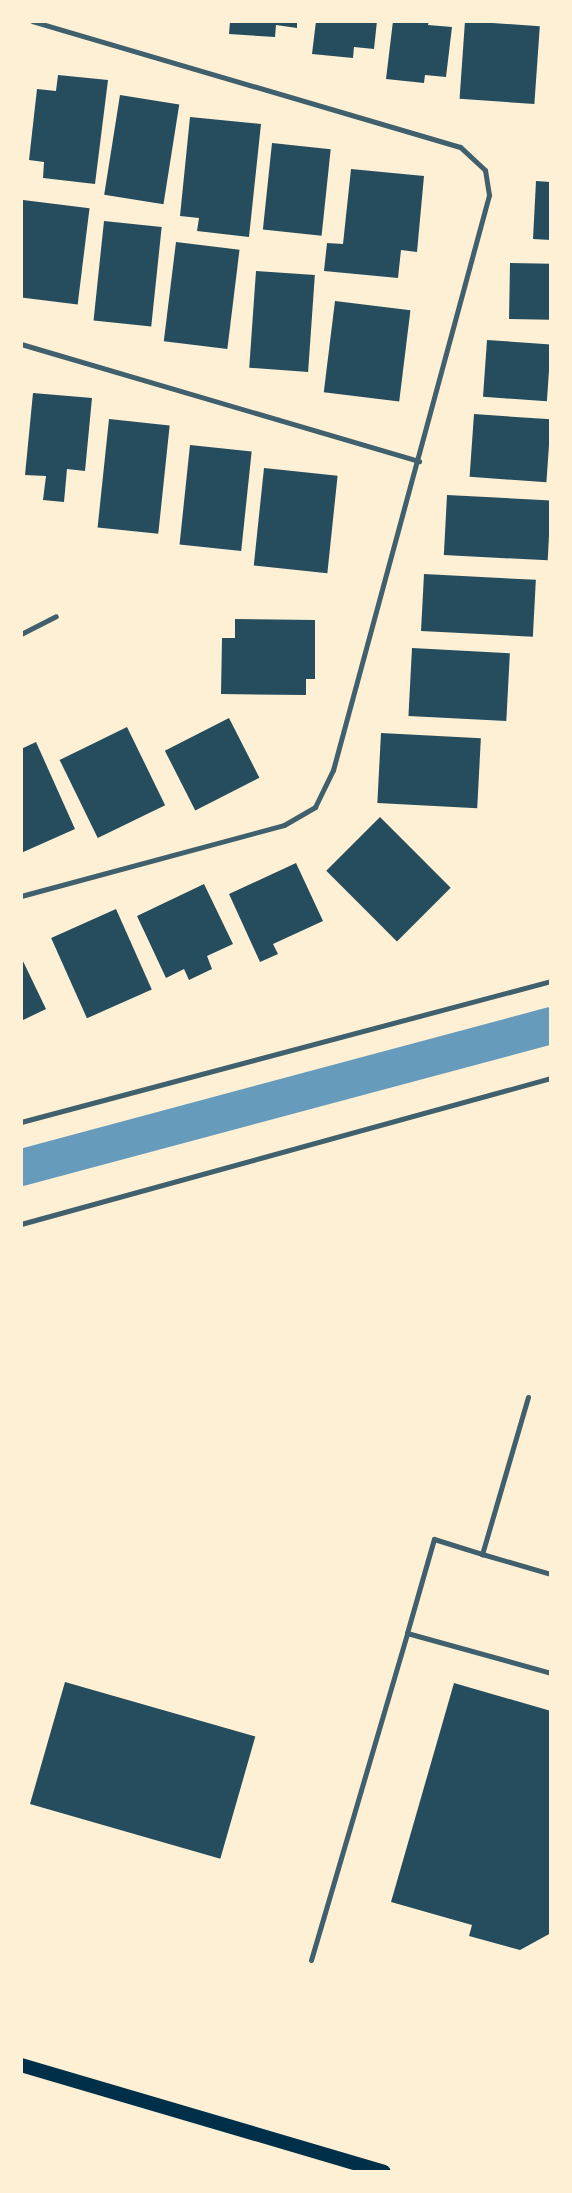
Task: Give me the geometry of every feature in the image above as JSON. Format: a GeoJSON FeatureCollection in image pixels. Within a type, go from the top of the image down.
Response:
{"type":"FeatureCollection","features":[{"type":"Feature","properties":{"kind":"main road"},"geometry":{"type":"LineString","coordinates":[[21,2065],[384,2172]]}},
{"type":"Feature","properties":{"kind":"lane"},"geometry":{"type":"LineString","coordinates":[[21,896],[284,825],[316,807],[333,770],[487,207],[485,170],[460,147],[32,21]]}},
{"type":"Feature","properties":{"kind":"lane"},"geometry":{"type":"LineString","coordinates":[[21,344],[419,461]]}},
{"type":"Feature","properties":{"kind":"lane"},"geometry":{"type":"LineString","coordinates":[[21,634],[56,616]]}},
{"type":"Feature","properties":{"kind":"lane"},"geometry":{"type":"LineString","coordinates":[[21,1122],[551,981]]}},
{"type":"Feature","properties":{"kind":"lane"},"geometry":{"type":"LineString","coordinates":[[21,1224],[551,1078]]}},
{"type":"Feature","properties":{"kind":"lane"},"geometry":{"type":"LineString","coordinates":[[482,1554],[528,1397]]}},
{"type":"Feature","properties":{"kind":"lane"},"geometry":{"type":"LineString","coordinates":[[311,1960],[435,1539],[551,1574]]}},
{"type":"Feature","properties":{"kind":"lane"},"geometry":{"type":"LineString","coordinates":[[407,1633],[551,1673]]}},
{"type":"Feature","properties":{"kind":"building"},"geometry":{"type":"Polygon","coordinates":[[[230,21],[297,21],[297,28],[276,25],[275,37],[229,34],[230,21]]]}},
{"type":"Feature","properties":{"kind":"building"},"geometry":{"type":"Polygon","coordinates":[[[316,21],[377,21],[374,49],[354,47],[353,58],[312,54],[316,21]]]}},
{"type":"Feature","properties":{"kind":"building"},"geometry":{"type":"Polygon","coordinates":[[[393,21],[429,21],[428,25],[452,27],[446,77],[425,75],[424,83],[386,79],[393,21]]]}},
{"type":"Feature","properties":{"kind":"building"},"geometry":{"type":"Polygon","coordinates":[[[465,21],[540,26],[534,104],[460,99],[465,21]]]}},
{"type":"Feature","properties":{"kind":"building"},"geometry":{"type":"Polygon","coordinates":[[[58,75],[108,80],[95,184],[43,178],[44,162],[29,160],[37,89],[56,91],[58,75]]]}},
{"type":"Feature","properties":{"kind":"building"},"geometry":{"type":"Polygon","coordinates":[[[120,95],[179,104],[163,204],[104,195],[120,95]]]}},
{"type":"Feature","properties":{"kind":"building"},"geometry":{"type":"Polygon","coordinates":[[[190,117],[261,124],[249,237],[197,231],[199,218],[180,216],[190,117]]]}},
{"type":"Feature","properties":{"kind":"building"},"geometry":{"type":"Polygon","coordinates":[[[272,143],[331,149],[322,236],[263,230],[272,143]]]}},
{"type":"Feature","properties":{"kind":"building"},"geometry":{"type":"Polygon","coordinates":[[[351,169],[424,176],[417,252],[401,250],[398,278],[324,271],[327,243],[343,244],[351,169]]]}},
{"type":"Feature","properties":{"kind":"building"},"geometry":{"type":"Polygon","coordinates":[[[536,181],[551,182],[551,240],[533,239],[536,181]]]}},
{"type":"Feature","properties":{"kind":"building"},"geometry":{"type":"Polygon","coordinates":[[[23,200],[90,208],[78,304],[21,297],[23,200]]]}},
{"type":"Feature","properties":{"kind":"building"},"geometry":{"type":"Polygon","coordinates":[[[104,221],[162,227],[151,327],[94,320],[104,221]]]}},
{"type":"Feature","properties":{"kind":"building"},"geometry":{"type":"Polygon","coordinates":[[[176,242],[240,250],[227,349],[164,341],[176,242]]]}},
{"type":"Feature","properties":{"kind":"building"},"geometry":{"type":"Polygon","coordinates":[[[510,263],[551,264],[550,320],[509,319],[510,263]]]}},
{"type":"Feature","properties":{"kind":"building"},"geometry":{"type":"Polygon","coordinates":[[[256,271],[315,275],[308,372],[249,368],[256,271]]]}},
{"type":"Feature","properties":{"kind":"building"},"geometry":{"type":"Polygon","coordinates":[[[335,301],[410,310],[399,402],[324,392],[335,301]]]}},
{"type":"Feature","properties":{"kind":"building"},"geometry":{"type":"Polygon","coordinates":[[[487,340],[551,344],[547,401],[483,397],[487,340]]]}},
{"type":"Feature","properties":{"kind":"building"},"geometry":{"type":"Polygon","coordinates":[[[33,393],[92,398],[85,471],[67,469],[64,502],[43,500],[46,476],[25,475],[33,393]]]}},
{"type":"Feature","properties":{"kind":"building"},"geometry":{"type":"Polygon","coordinates":[[[474,414],[551,419],[546,482],[470,477],[474,414]]]}},
{"type":"Feature","properties":{"kind":"building"},"geometry":{"type":"Polygon","coordinates":[[[109,419],[170,425],[158,534],[98,527],[109,419]]]}},
{"type":"Feature","properties":{"kind":"building"},"geometry":{"type":"Polygon","coordinates":[[[190,445],[252,451],[241,551],[180,544],[190,445]]]}},
{"type":"Feature","properties":{"kind":"building"},"geometry":{"type":"Polygon","coordinates":[[[264,468],[338,476],[327,573],[254,565],[264,468]]]}},
{"type":"Feature","properties":{"kind":"building"},"geometry":{"type":"Polygon","coordinates":[[[447,495],[551,500],[548,560],[444,555],[447,495]]]}},
{"type":"Feature","properties":{"kind":"building"},"geometry":{"type":"Polygon","coordinates":[[[424,574],[536,580],[533,637],[421,631],[424,574]]]}},
{"type":"Feature","properties":{"kind":"building"},"geometry":{"type":"Polygon","coordinates":[[[235,619],[315,620],[315,679],[306,679],[306,695],[221,694],[222,638],[235,638],[235,619]]]}},
{"type":"Feature","properties":{"kind":"building"},"geometry":{"type":"Polygon","coordinates":[[[412,648],[510,653],[506,721],[408,716],[412,648]]]}},
{"type":"Feature","properties":{"kind":"building"},"geometry":{"type":"Polygon","coordinates":[[[229,718],[259,778],[195,810],[165,751],[229,718]]]}},
{"type":"Feature","properties":{"kind":"building"},"geometry":{"type":"Polygon","coordinates":[[[127,727],[165,805],[98,838],[60,760],[127,727]]]}},
{"type":"Feature","properties":{"kind":"building"},"geometry":{"type":"Polygon","coordinates":[[[381,733],[481,738],[477,808],[377,803],[381,733]]]}},
{"type":"Feature","properties":{"kind":"building"},"geometry":{"type":"Polygon","coordinates":[[[36,742],[75,829],[21,853],[21,749],[36,742]]]}},
{"type":"Feature","properties":{"kind":"building"},"geometry":{"type":"Polygon","coordinates":[[[380,817],[451,888],[397,941],[326,871],[380,817]]]}},
{"type":"Feature","properties":{"kind":"building"},"geometry":{"type":"Polygon","coordinates":[[[296,863],[323,921],[273,944],[278,954],[260,962],[229,894],[296,863]]]}},
{"type":"Feature","properties":{"kind":"building"},"geometry":{"type":"Polygon","coordinates":[[[204,884],[233,944],[207,956],[212,969],[189,980],[184,969],[166,978],[137,916],[204,884]]]}},
{"type":"Feature","properties":{"kind":"building"},"geometry":{"type":"Polygon","coordinates":[[[116,909],[152,989],[87,1018],[51,938],[116,909]]]}},
{"type":"Feature","properties":{"kind":"building"},"geometry":{"type":"Polygon","coordinates":[[[21,957],[46,1009],[21,1021],[21,957]]]}},
{"type":"Feature","properties":{"kind":"building"},"geometry":{"type":"Polygon","coordinates":[[[65,1682],[255,1737],[220,1859],[30,1804],[65,1682]]]}},
{"type":"Feature","properties":{"kind":"building"},"geometry":{"type":"Polygon","coordinates":[[[454,1683],[551,1711],[551,1933],[520,1950],[469,1936],[472,1925],[391,1902],[454,1683]]]}},
{"type":"Feature","properties":{"kind":"waterway"},"geometry":{"type":"LineString","coordinates":[[21,1167],[551,1025]]}}]}
